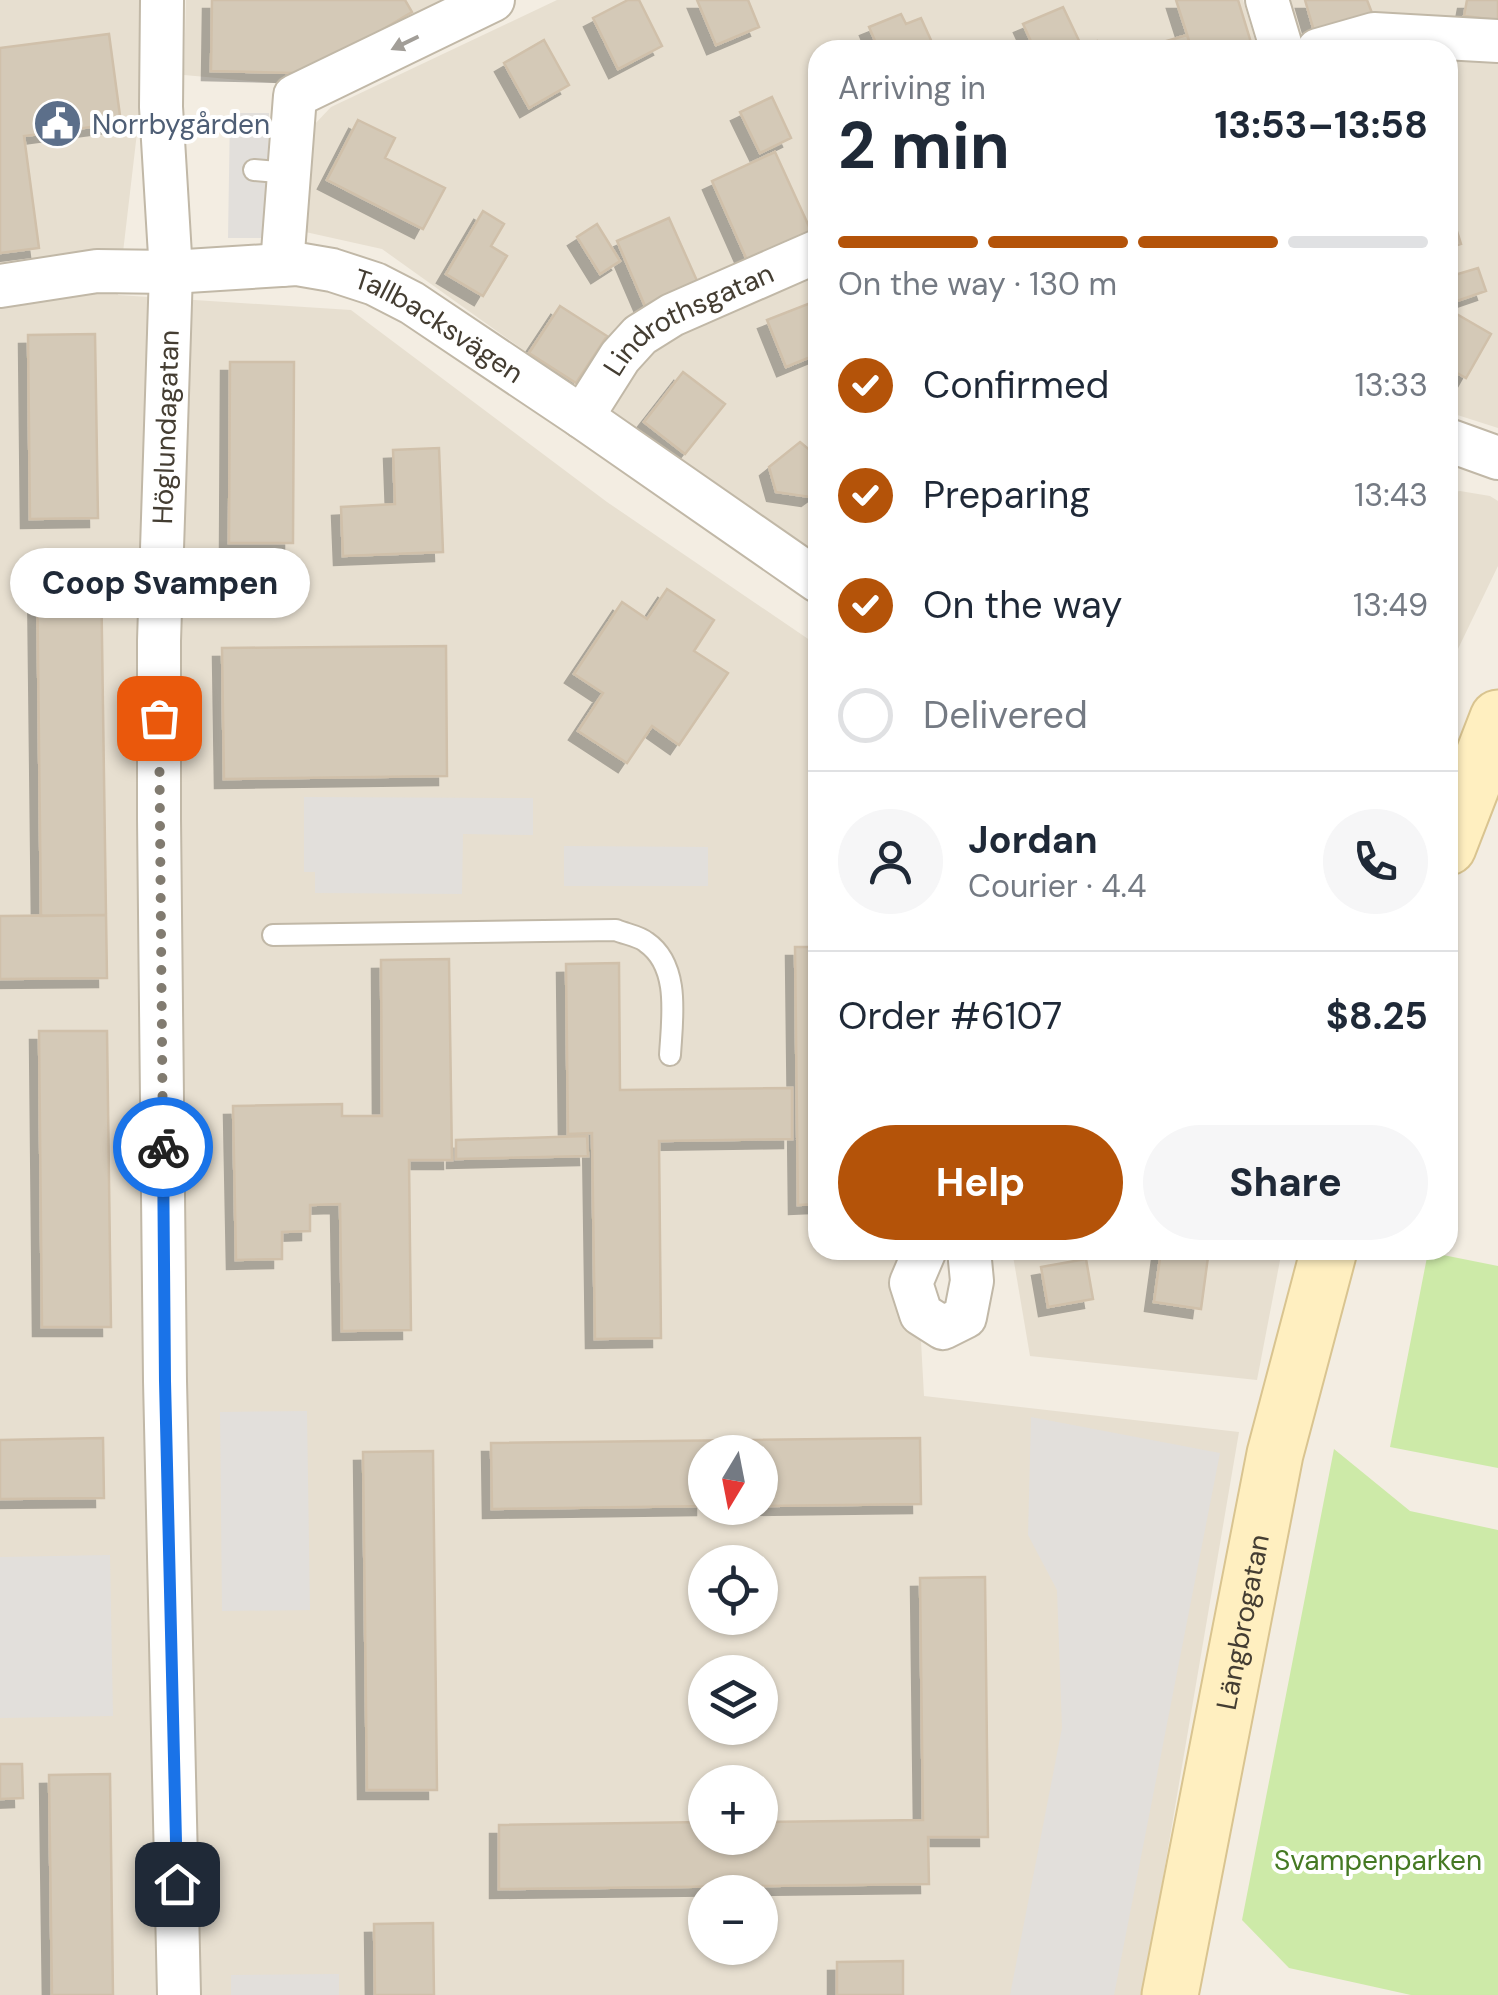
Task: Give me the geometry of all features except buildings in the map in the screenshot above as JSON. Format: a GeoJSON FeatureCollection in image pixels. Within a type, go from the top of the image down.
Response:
{"type":"FeatureCollection","features":[{"type":"Feature","properties":{"kind":"street","name":"Höglundagatan"},"geometry":{"type":"LineString","coordinates":[[162,0],[162,117],[171,272],[159,641],[159,818],[165,1381],[180,1995]]}},
{"type":"Feature","properties":{"kind":"street"},"geometry":{"type":"LineString","coordinates":[[282,265],[272,171],[294,96],[493,0]]}},
{"type":"Feature","properties":{"kind":"street"},"geometry":{"type":"LineString","coordinates":[[1267,0],[1279,40]]}},
{"type":"Feature","properties":{"kind":"street"},"geometry":{"type":"LineString","coordinates":[[1353,40],[1374,34],[1498,42]]}},
{"type":"Feature","properties":{"kind":"street","name":"Lindrothsgatan"},"geometry":{"type":"LineString","coordinates":[[582,417],[620,357],[640,335],[672,315],[808,254]]}},
{"type":"Feature","properties":{"kind":"street","name":"Tallbacksvägen"},"geometry":{"type":"LineString","coordinates":[[0,286],[97,271],[171,272],[297,264],[376,284],[412,303],[582,417],[808,574]]}},
{"type":"Feature","properties":{"kind":"street"},"geometry":{"type":"LineString","coordinates":[[1458,444],[1498,458]]}},
{"type":"Feature","properties":{"kind":"street"},"geometry":{"type":"LineString","coordinates":[[1458,821],[1498,718]]}},
{"type":"Feature","properties":{"kind":"street"},"geometry":{"type":"LineString","coordinates":[[921,1260],[911,1283],[921,1314],[943,1328],[966,1316],[972,1281],[970,1260]]}},
{"type":"Feature","properties":{"kind":"street","name":"Längbrogatan"},"geometry":{"type":"LineString","coordinates":[[1170,1995],[1275,1454],[1326,1260]]}},
{"type":"Feature","properties":{"kind":"lane"},"geometry":{"type":"LineString","coordinates":[[273,935],[616,930],[647,942],[666,965],[673,995],[670,1055]]}},
{"type":"Feature","properties":{"kind":"shaded area"},"geometry":{"type":"Polygon","coordinates":[[[0,0],[144,0],[144,73],[118,295],[351,310],[607,502],[808,639],[808,1260],[917,1260],[924,1396],[1239,1432],[1143,1995],[0,1995],[0,0]]]}},
{"type":"Feature","properties":{"kind":"shaded area"},"geometry":{"type":"Polygon","coordinates":[[[186,0],[472,0],[295,85],[184,75],[186,0]]]}},
{"type":"Feature","properties":{"kind":"shaded area"},"geometry":{"type":"Polygon","coordinates":[[[557,0],[1243,0],[1255,40],[808,40],[808,554],[382,249],[301,231],[312,127],[331,107],[557,0]]]}},
{"type":"Feature","properties":{"kind":"shaded area"},"geometry":{"type":"Polygon","coordinates":[[[1290,0],[1498,0],[1498,428],[1458,415],[1458,40],[1303,40],[1290,0]]]}},
{"type":"Feature","properties":{"kind":"shaded area"},"geometry":{"type":"Polygon","coordinates":[[[230,113],[269,113],[267,238],[228,238],[230,113]]]}},
{"type":"Feature","properties":{"kind":"shaded area"},"geometry":{"type":"Polygon","coordinates":[[[1458,491],[1498,501],[1498,566],[1458,649],[1458,491]]]}},
{"type":"Feature","properties":{"kind":"shaded area"},"geometry":{"type":"Polygon","coordinates":[[[304,797],[533,798],[533,835],[463,834],[462,894],[315,893],[315,872],[304,872],[304,797]]]}},
{"type":"Feature","properties":{"kind":"shaded area"},"geometry":{"type":"Polygon","coordinates":[[[564,846],[708,847],[708,886],[564,886],[564,846]]]}},
{"type":"Feature","properties":{"kind":"shaded area"},"geometry":{"type":"Polygon","coordinates":[[[1014,1260],[1280,1260],[1257,1380],[1030,1356],[1014,1260]]]}},
{"type":"Feature","properties":{"kind":"shaded area"},"geometry":{"type":"Polygon","coordinates":[[[307,1411],[310,1610],[222,1611],[220,1412],[307,1411]]]}},
{"type":"Feature","properties":{"kind":"shaded area"},"geometry":{"type":"Polygon","coordinates":[[[1031,1417],[1220,1453],[1114,1995],[1010,1995],[1062,1728],[1057,1590],[1028,1535],[1031,1417]]]}},
{"type":"Feature","properties":{"kind":"shaded area"},"geometry":{"type":"Polygon","coordinates":[[[110,1555],[113,1716],[0,1718],[0,1557],[110,1555]]]}},
{"type":"Feature","properties":{"kind":"shaded area"},"geometry":{"type":"Polygon","coordinates":[[[339,1974],[339,1995],[231,1995],[231,1975],[339,1974]]]}},
{"type":"Feature","properties":{"kind":"green space"},"geometry":{"type":"Polygon","coordinates":[[[1458,1258],[1498,1266],[1498,1468],[1390,1447],[1426,1260],[1458,1258]]]}},
{"type":"Feature","properties":{"kind":"green space","name":"Svampenparken"},"geometry":{"type":"Polygon","coordinates":[[[1334,1449],[1410,1511],[1498,1530],[1498,1995],[1411,1995],[1289,1968],[1242,1920],[1334,1449]]]}},
{"type":"Feature","properties":{"kind":"way so far"},"geometry":{"type":"LineString","coordinates":[[159,718],[163,1147]]}},
{"type":"Feature","properties":{"kind":"place","name":"Norrbygården"},"geometry":{"type":"Point","coordinates":[57,124]}},
{"type":"Feature","properties":{"kind":"place","name":"Coop Svampen"},"geometry":{"type":"Point","coordinates":[159,718]}},
{"type":"Feature","properties":{"kind":"route"},"geometry":{"type":"LineString","coordinates":[[163,1147],[177,1884]]}}]}
